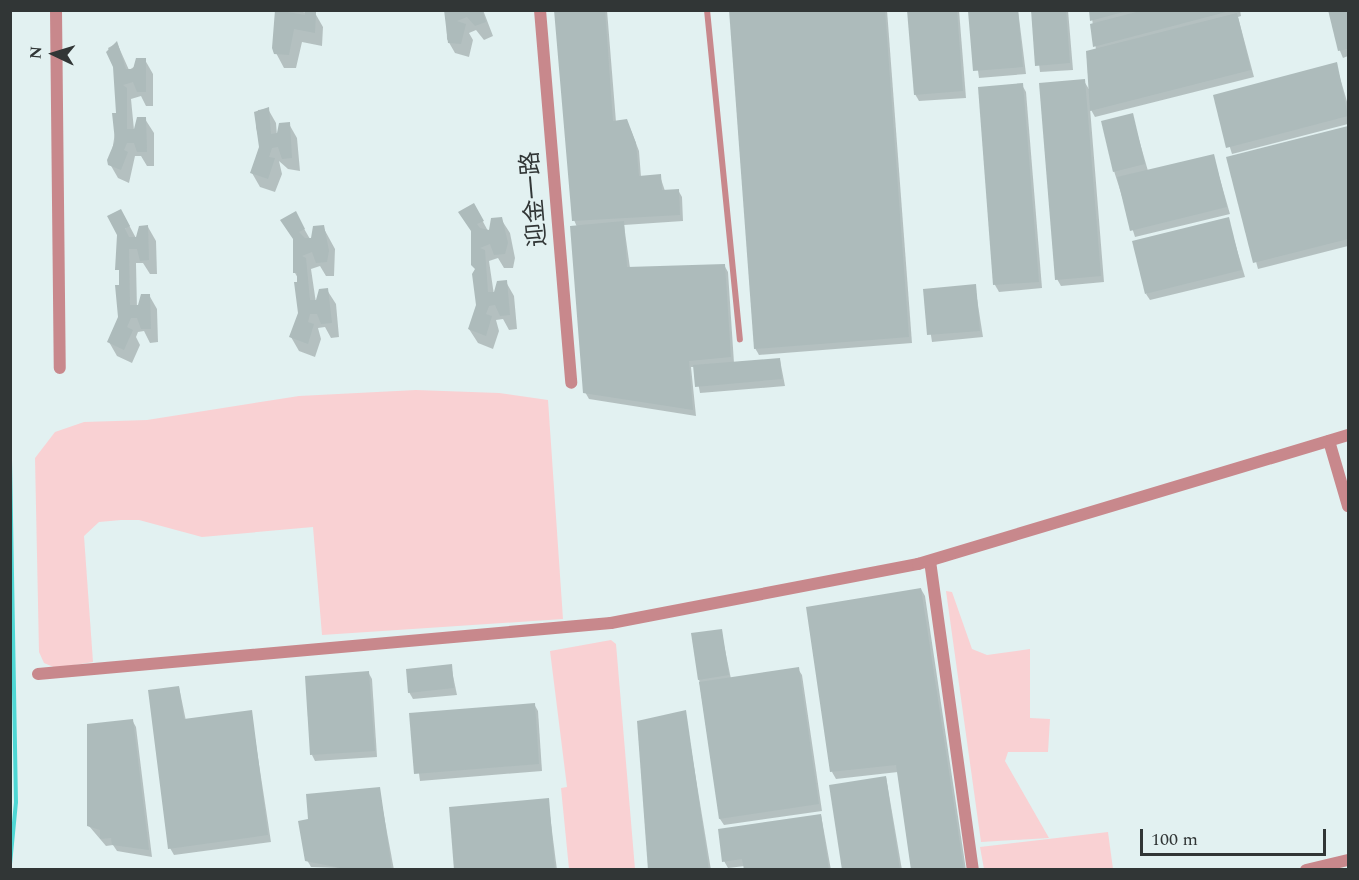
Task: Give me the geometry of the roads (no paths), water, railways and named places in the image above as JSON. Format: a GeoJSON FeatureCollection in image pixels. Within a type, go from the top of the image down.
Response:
{"type":"FeatureCollection","features":[{"type":"Feature","properties":{"kind":"street"},"geometry":{"type":"LineString","coordinates":[[56,10],[60,368]]}},
{"type":"Feature","properties":{"kind":"street","name":"迎金一路"},"geometry":{"type":"LineString","coordinates":[[540,10],[571,383]]}},
{"type":"Feature","properties":{"kind":"street"},"geometry":{"type":"LineString","coordinates":[[38,674],[611,623],[930,561],[1348,435]]}},
{"type":"Feature","properties":{"kind":"street"},"geometry":{"type":"LineString","coordinates":[[1329,441],[1348,506]]}},
{"type":"Feature","properties":{"kind":"street"},"geometry":{"type":"LineString","coordinates":[[930,561],[973,870]]}},
{"type":"Feature","properties":{"kind":"street"},"geometry":{"type":"LineString","coordinates":[[1306,870],[1348,860]]}},
{"type":"Feature","properties":{"kind":"lane"},"geometry":{"type":"LineString","coordinates":[[707,10],[740,339]]}},
{"type":"Feature","properties":{"kind":"waterway"},"geometry":{"type":"LineString","coordinates":[[10,460],[16,802],[10,864]]}}]}
